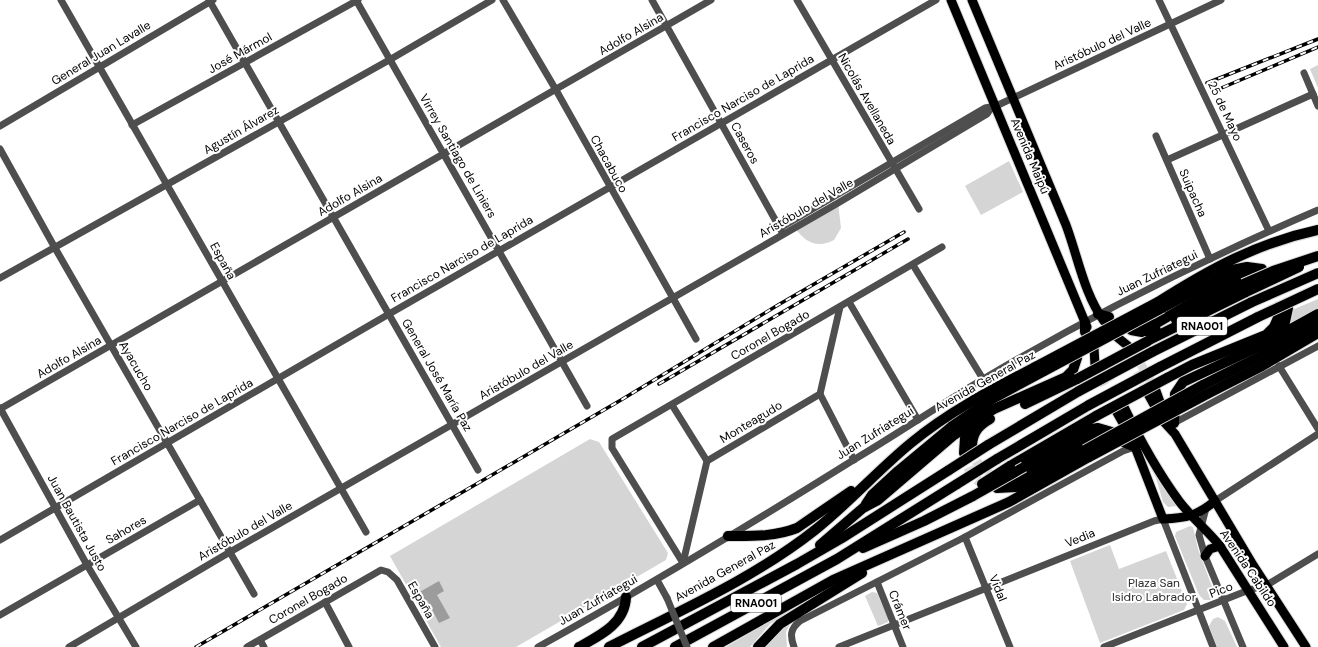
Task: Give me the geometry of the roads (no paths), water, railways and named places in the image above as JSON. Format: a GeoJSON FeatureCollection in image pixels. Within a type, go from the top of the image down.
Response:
{"type":"FeatureCollection","features":[{"type":"Feature","properties":{"kind":"highway"},"geometry":{"type":"LineString","coordinates":[[1292,236],[1318,226]]}},
{"type":"Feature","properties":{"kind":"highway","name":"Avenida General Paz"},"geometry":{"type":"LineString","coordinates":[[609,647],[762,568],[814,531],[910,444],[947,415],[1042,368],[1160,305],[1224,262],[1292,236],[1318,230]]}},
{"type":"Feature","properties":{"kind":"highway"},"geometry":{"type":"LineString","coordinates":[[1251,276],[1232,279],[1157,323],[1148,326],[1134,327],[1142,332],[1156,330],[1244,288],[1292,271],[1318,256]]}},
{"type":"Feature","properties":{"kind":"highway"},"geometry":{"type":"LineString","coordinates":[[1160,305],[1232,270],[1247,267],[1262,269]]}},
{"type":"Feature","properties":{"kind":"highway","name":"RNA001"},"geometry":{"type":"LineString","coordinates":[[642,647],[797,564],[842,538],[988,445],[1079,391],[1152,352],[1252,302],[1318,273]]}},
{"type":"Feature","properties":{"kind":"highway"},"geometry":{"type":"LineString","coordinates":[[976,420],[965,438],[968,450],[975,432],[982,423],[995,416],[1043,397],[1244,288]]}},
{"type":"Feature","properties":{"kind":"highway","name":"RNA001"},"geometry":{"type":"LineString","coordinates":[[675,647],[837,559],[956,484],[1089,405],[1160,366],[1318,289]]}},
{"type":"Feature","properties":{"kind":"highway"},"geometry":{"type":"LineString","coordinates":[[970,494],[1010,466],[1096,416],[1166,378],[1223,352],[1266,335],[1272,330],[1284,311],[1282,327],[1268,342]]}},
{"type":"Feature","properties":{"kind":"highway"},"geometry":{"type":"LineString","coordinates":[[1173,428],[1174,397],[1180,383],[1200,372],[1268,342],[1318,314]]}},
{"type":"Feature","properties":{"kind":"highway"},"geometry":{"type":"LineString","coordinates":[[997,488],[1016,487],[1087,453],[1205,390],[1318,323]]}},
{"type":"Feature","properties":{"kind":"highway"},"geometry":{"type":"LineString","coordinates":[[1205,390],[1262,366],[1318,333]]}},
{"type":"Feature","properties":{"kind":"highway"},"geometry":{"type":"LineString","coordinates":[[797,564],[863,508],[878,500],[954,435],[994,409],[1066,377],[1073,370],[1077,358]]}},
{"type":"Feature","properties":{"kind":"highway"},"geometry":{"type":"LineString","coordinates":[[863,508],[872,495],[951,427],[1042,368]]}},
{"type":"Feature","properties":{"kind":"highway"},"geometry":{"type":"LineString","coordinates":[[837,559],[924,521],[970,494],[1024,467],[1090,429],[1108,429],[1135,447]]}},
{"type":"Feature","properties":{"kind":"highway"},"geometry":{"type":"LineString","coordinates":[[1010,480],[1023,476],[1091,437],[1106,436],[1126,442]]}},
{"type":"Feature","properties":{"kind":"highway"},"geometry":{"type":"LineString","coordinates":[[713,647],[833,580],[1009,502],[1087,453]]}},
{"type":"Feature","properties":{"kind":"highway"},"geometry":{"type":"LineString","coordinates":[[728,536],[766,536],[788,532],[839,501],[884,467]]}},
{"type":"Feature","properties":{"kind":"highway"},"geometry":{"type":"LineString","coordinates":[[758,647],[780,624],[907,547]]}},
{"type":"Feature","properties":{"kind":"highway"},"geometry":{"type":"LineString","coordinates":[[579,647],[605,633],[613,626],[624,607],[626,598]]}},
{"type":"Feature","properties":{"kind":"main road","name":"Avenida Maipú"},"geometry":{"type":"LineString","coordinates":[[951,0],[993,107],[1086,328]]}},
{"type":"Feature","properties":{"kind":"main road","name":"Avenida Maipú"},"geometry":{"type":"LineString","coordinates":[[972,0],[1067,228],[1078,264],[1105,318]]}},
{"type":"Feature","properties":{"kind":"main road"},"geometry":{"type":"LineString","coordinates":[[1117,337],[1126,347]]}},
{"type":"Feature","properties":{"kind":"main road"},"geometry":{"type":"LineString","coordinates":[[1094,348],[1098,363]]}},
{"type":"Feature","properties":{"kind":"main road","name":"Avenida Cabildo"},"geometry":{"type":"LineString","coordinates":[[1173,428],[1163,421],[1156,408],[1152,388],[1215,501],[1306,647]]}},
{"type":"Feature","properties":{"kind":"main road","name":"Avenida Cabildo"},"geometry":{"type":"LineString","coordinates":[[1163,520],[1119,407],[1179,501],[1220,546],[1284,647]]}},
{"type":"Feature","properties":{"kind":"main road","name":"Vedia"},"geometry":{"type":"LineString","coordinates":[[1163,520],[1192,516],[1215,501]]}},
{"type":"Feature","properties":{"kind":"main road"},"geometry":{"type":"LineString","coordinates":[[1205,556],[1210,549],[1220,546]]}},
{"type":"Feature","properties":{"kind":"street","name":"España"},"geometry":{"type":"LineString","coordinates":[[61,0],[98,67],[168,185],[277,379],[342,488],[366,532]]}},
{"type":"Feature","properties":{"kind":"street","name":"Virrey Santiago de Liniers"},"geometry":{"type":"LineString","coordinates":[[357,0],[587,406]]}},
{"type":"Feature","properties":{"kind":"street","name":"José Mármol"},"geometry":{"type":"LineString","coordinates":[[132,125],[357,0]]}},
{"type":"Feature","properties":{"kind":"street","name":"Agustín Álvarez"},"geometry":{"type":"LineString","coordinates":[[0,278],[391,59],[492,0]]}},
{"type":"Feature","properties":{"kind":"street","name":"Chacabuco"},"geometry":{"type":"LineString","coordinates":[[503,0],[556,90],[609,188],[696,340]]}},
{"type":"Feature","properties":{"kind":"street","name":"Caseros"},"geometry":{"type":"LineString","coordinates":[[652,0],[781,231]]}},
{"type":"Feature","properties":{"kind":"street","name":"Adolfo Alsina"},"geometry":{"type":"LineString","coordinates":[[0,409],[711,0]]}},
{"type":"Feature","properties":{"kind":"street","name":"Nicolás Avellaneda"},"geometry":{"type":"LineString","coordinates":[[797,0],[918,209]]}},
{"type":"Feature","properties":{"kind":"street","name":"Francisco Narciso de Laprida"},"geometry":{"type":"LineString","coordinates":[[0,540],[389,314],[936,0]]}},
{"type":"Feature","properties":{"kind":"street","name":"25 de Mayo"},"geometry":{"type":"LineString","coordinates":[[1159,0],[1269,231]]}},
{"type":"Feature","properties":{"kind":"street","name":"Aristóbulo del Valle"},"geometry":{"type":"LineString","coordinates":[[69,647],[119,616],[672,298],[781,231],[893,165],[988,114],[993,107],[1221,0]]}},
{"type":"Feature","properties":{"kind":"street","name":"General Juan Lavalle"},"geometry":{"type":"LineString","coordinates":[[0,126],[211,1]]}},
{"type":"Feature","properties":{"kind":"street","name":"General José María Paz"},"geometry":{"type":"LineString","coordinates":[[211,1],[478,470]]}},
{"type":"Feature","properties":{"kind":"street"},"geometry":{"type":"LineString","coordinates":[[1304,73],[1318,106]]}},
{"type":"Feature","properties":{"kind":"street"},"geometry":{"type":"LineString","coordinates":[[1167,160],[1313,94]]}},
{"type":"Feature","properties":{"kind":"street","name":"Suipacha"},"geometry":{"type":"LineString","coordinates":[[1156,136],[1210,259]]}},
{"type":"Feature","properties":{"kind":"street","name":"Ayacucho"},"geometry":{"type":"LineString","coordinates":[[0,149],[55,248],[254,594]]}},
{"type":"Feature","properties":{"kind":"street","name":"Juan Zufriategui"},"geometry":{"type":"LineString","coordinates":[[538,647],[657,580],[854,460],[983,379],[1105,318],[1210,259],[1318,210]]}},
{"type":"Feature","properties":{"kind":"street","name":"Coronel Bogado"},"geometry":{"type":"LineString","coordinates":[[683,563],[612,448],[612,439],[914,265],[942,247]]}},
{"type":"Feature","properties":{"kind":"street"},"geometry":{"type":"LineString","coordinates":[[914,265],[983,379]]}},
{"type":"Feature","properties":{"kind":"street"},"geometry":{"type":"LineString","coordinates":[[849,302],[918,420]]}},
{"type":"Feature","properties":{"kind":"street"},"geometry":{"type":"LineString","coordinates":[[840,307],[820,394],[854,460]]}},
{"type":"Feature","properties":{"kind":"street"},"geometry":{"type":"LineString","coordinates":[[1173,428],[1279,366],[1318,346]]}},
{"type":"Feature","properties":{"kind":"street"},"geometry":{"type":"LineString","coordinates":[[1279,366],[1318,429]]}},
{"type":"Feature","properties":{"kind":"street","name":"Monteagudo"},"geometry":{"type":"LineString","coordinates":[[708,461],[820,394]]}},
{"type":"Feature","properties":{"kind":"street"},"geometry":{"type":"LineString","coordinates":[[672,405],[708,461],[683,563]]}},
{"type":"Feature","properties":{"kind":"street","name":"Juan Bautista Justo"},"geometry":{"type":"LineString","coordinates":[[0,409],[87,565],[119,616],[136,647]]}},
{"type":"Feature","properties":{"kind":"street","name":"Vedia"},"geometry":{"type":"LineString","coordinates":[[1215,501],[1318,434]]}},
{"type":"Feature","properties":{"kind":"street"},"geometry":{"type":"LineString","coordinates":[[794,647],[791,632],[794,626],[800,621],[965,537],[1123,451],[1135,447]]}},
{"type":"Feature","properties":{"kind":"street","name":"Sahores"},"geometry":{"type":"LineString","coordinates":[[0,615],[200,500]]}},
{"type":"Feature","properties":{"kind":"street"},"geometry":{"type":"LineString","coordinates":[[1206,508],[1199,534],[1205,556],[1242,647]]}},
{"type":"Feature","properties":{"kind":"street"},"geometry":{"type":"LineString","coordinates":[[1163,520],[1213,647]]}},
{"type":"Feature","properties":{"kind":"street","name":"Vedia"},"geometry":{"type":"LineString","coordinates":[[839,647],[1154,521],[1163,520]]}},
{"type":"Feature","properties":{"kind":"street","name":"Vidal"},"geometry":{"type":"LineString","coordinates":[[965,537],[1010,647]]}},
{"type":"Feature","properties":{"kind":"street","name":"Pico"},"geometry":{"type":"LineString","coordinates":[[1104,647],[1249,590],[1267,586],[1318,554]]}},
{"type":"Feature","properties":{"kind":"street","name":"España"},"geometry":{"type":"LineString","coordinates":[[381,570],[388,572],[397,580],[435,647]]}},
{"type":"Feature","properties":{"kind":"street","name":"Coronel Bogado"},"geometry":{"type":"LineString","coordinates":[[247,647],[381,570]]}},
{"type":"Feature","properties":{"kind":"street"},"geometry":{"type":"LineString","coordinates":[[657,580],[667,598],[687,647]]}},
{"type":"Feature","properties":{"kind":"street","name":"Crámer"},"geometry":{"type":"LineString","coordinates":[[877,582],[903,647]]}},
{"type":"Feature","properties":{"kind":"street"},"geometry":{"type":"LineString","coordinates":[[325,602],[349,647]]}},
{"type":"Feature","properties":{"kind":"street"},"geometry":{"type":"LineString","coordinates":[[260,640],[264,647]]}},
{"type":"Feature","properties":{"kind":"tunnel"},"geometry":{"type":"LineString","coordinates":[[1272,273],[1280,280],[1287,292],[1288,308]]}},
{"type":"Feature","properties":{"kind":"tunnel"},"geometry":{"type":"LineString","coordinates":[[1262,278],[1271,284],[1277,292],[1280,302],[1280,313]]}},
{"type":"Feature","properties":{"kind":"tunnel"},"geometry":{"type":"LineString","coordinates":[[1124,348],[1147,392]]}},
{"type":"Feature","properties":{"kind":"tunnel"},"geometry":{"type":"LineString","coordinates":[[1134,353],[1155,388]]}},
{"type":"Feature","properties":{"kind":"tunnel"},"geometry":{"type":"LineString","coordinates":[[1101,361],[1123,405]]}},
{"type":"Feature","properties":{"kind":"tunnel"},"geometry":{"type":"LineString","coordinates":[[1095,365],[1115,409]]}},
{"type":"Feature","properties":{"kind":"tunnel"},"geometry":{"type":"LineString","coordinates":[[972,447],[975,458],[981,468],[1001,479]]}},
{"type":"Feature","properties":{"kind":"tunnel"},"geometry":{"type":"LineString","coordinates":[[964,453],[972,474],[984,485],[990,487]]}},
{"type":"Feature","properties":{"kind":"railway"},"geometry":{"type":"LineString","coordinates":[[1207,83],[1318,39]]}},
{"type":"Feature","properties":{"kind":"railway"},"geometry":{"type":"LineString","coordinates":[[1212,92],[1318,47]]}},
{"type":"Feature","properties":{"kind":"railway"},"geometry":{"type":"LineString","coordinates":[[196,647],[621,400],[778,305],[904,232]]}},
{"type":"Feature","properties":{"kind":"railway"},"geometry":{"type":"LineString","coordinates":[[659,384],[908,239]]}},
{"type":"Feature","properties":{"kind":"park label","name":"Plaza San Isidro Labrador"},"geometry":{"type":"Point","coordinates":[1154,590]}}]}
